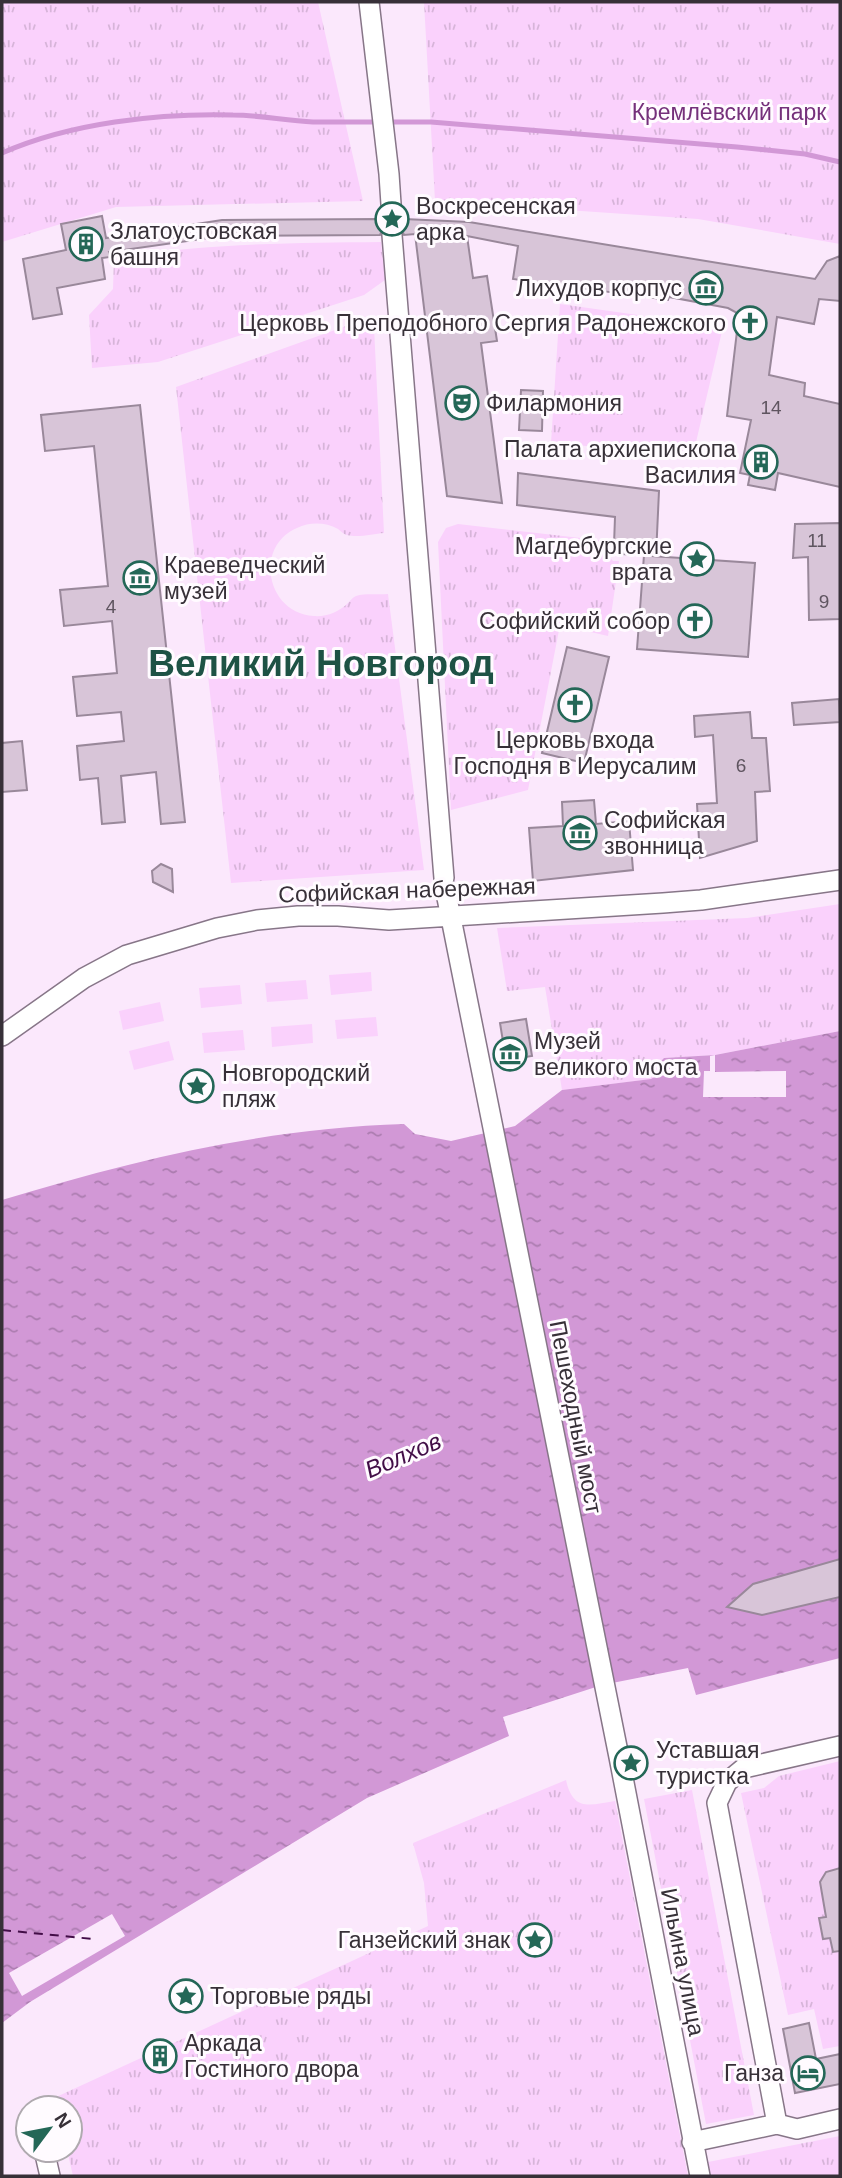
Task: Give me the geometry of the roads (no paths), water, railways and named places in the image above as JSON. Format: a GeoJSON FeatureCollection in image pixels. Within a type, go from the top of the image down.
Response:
{"type":"FeatureCollection","features":[{"type":"Feature","properties":{"kind":"street","name":"Пешеходный мост"},"geometry":{"type":"LineString","coordinates":[[369,2],[389,174],[445,883],[620,1758]]}},
{"type":"Feature","properties":{"kind":"street","name":"Софийская набережная"},"geometry":{"type":"LineString","coordinates":[[2,1036],[84,978],[127,955],[217,928],[257,920],[338,916],[389,920],[701,901],[840,880]]}},
{"type":"Feature","properties":{"kind":"street"},"geometry":{"type":"LineString","coordinates":[[777,2124],[717,1803],[727,1782],[744,1768],[840,1746]]}},
{"type":"Feature","properties":{"kind":"street","name":"Ильина улица"},"geometry":{"type":"LineString","coordinates":[[620,1758],[699,2176]]}},
{"type":"Feature","properties":{"kind":"street"},"geometry":{"type":"LineString","coordinates":[[692,2142],[777,2124],[797,2129],[840,2119]]}},
{"type":"Feature","properties":{"kind":"water","name":"Волхов"},"geometry":{"type":"Polygon","coordinates":[[[840,1031],[840,1658],[696,1695],[688,1668],[602,1685],[503,1717],[509,1736],[367,1798],[30,2002],[2,2023],[2,1200],[150,1159],[301,1132],[404,1124],[415,1134],[451,1141],[515,1126],[562,1090],[651,1079],[658,1075],[659,1063],[664,1058],[715,1055],[840,1031]]]}},
{"type":"Feature","properties":{"kind":"waterway"},"geometry":{"type":"LineString","coordinates":[[2,153],[56,134],[145,118],[233,115],[313,122],[377,122]]}},
{"type":"Feature","properties":{"kind":"waterway"},"geometry":{"type":"LineString","coordinates":[[387,122],[431,122],[737,147],[805,154],[840,162]]}},
{"type":"Feature","properties":{"kind":"place","name":"Воскресенская арка"},"geometry":{"type":"Point","coordinates":[392,219]}},
{"type":"Feature","properties":{"kind":"place","name":"Златоустовская башня"},"geometry":{"type":"Point","coordinates":[86,244]}},
{"type":"Feature","properties":{"kind":"place","name":"Лихудов корпус"},"geometry":{"type":"Point","coordinates":[706,288]}},
{"type":"Feature","properties":{"kind":"place","name":"Церковь Преподобного Сергия Радонежского"},"geometry":{"type":"Point","coordinates":[750,323]}},
{"type":"Feature","properties":{"kind":"place","name":"Филармония"},"geometry":{"type":"Point","coordinates":[462,403]}},
{"type":"Feature","properties":{"kind":"place","name":"Палата архиепископа Василия"},"geometry":{"type":"Point","coordinates":[761,462]}},
{"type":"Feature","properties":{"kind":"place","name":"Магдебургские врата"},"geometry":{"type":"Point","coordinates":[697,559]}},
{"type":"Feature","properties":{"kind":"place","name":"Краеведческий музей"},"geometry":{"type":"Point","coordinates":[140,578]}},
{"type":"Feature","properties":{"kind":"place","name":"Софийский собор"},"geometry":{"type":"Point","coordinates":[695,621]}},
{"type":"Feature","properties":{"kind":"place","name":"Церковь входа Господня в Иерусалим"},"geometry":{"type":"Point","coordinates":[575,705]}},
{"type":"Feature","properties":{"kind":"place","name":"Софийская звонница"},"geometry":{"type":"Point","coordinates":[580,833]}},
{"type":"Feature","properties":{"kind":"place","name":"Музей великого моста"},"geometry":{"type":"Point","coordinates":[510,1054]}},
{"type":"Feature","properties":{"kind":"place","name":"Новгородский пляж"},"geometry":{"type":"Point","coordinates":[197,1086]}},
{"type":"Feature","properties":{"kind":"place","name":"Уставшая туристка"},"geometry":{"type":"Point","coordinates":[631,1763]}},
{"type":"Feature","properties":{"kind":"place","name":"Ганзейский знак"},"geometry":{"type":"Point","coordinates":[535,1940]}},
{"type":"Feature","properties":{"kind":"place","name":"Торговые ряды"},"geometry":{"type":"Point","coordinates":[186,1996]}},
{"type":"Feature","properties":{"kind":"place","name":"Аркада Гостиного двора"},"geometry":{"type":"Point","coordinates":[160,2056]}},
{"type":"Feature","properties":{"kind":"place","name":"Ганза"},"geometry":{"type":"Point","coordinates":[808,2073]}},
{"type":"Feature","properties":{"kind":"district","name":"Великий Новгород"},"geometry":{"type":"Point","coordinates":[321,663]}},
{"type":"Feature","properties":{"kind":"park label","name":"Кремлёвский парк"},"geometry":{"type":"Point","coordinates":[729,112]}}]}
